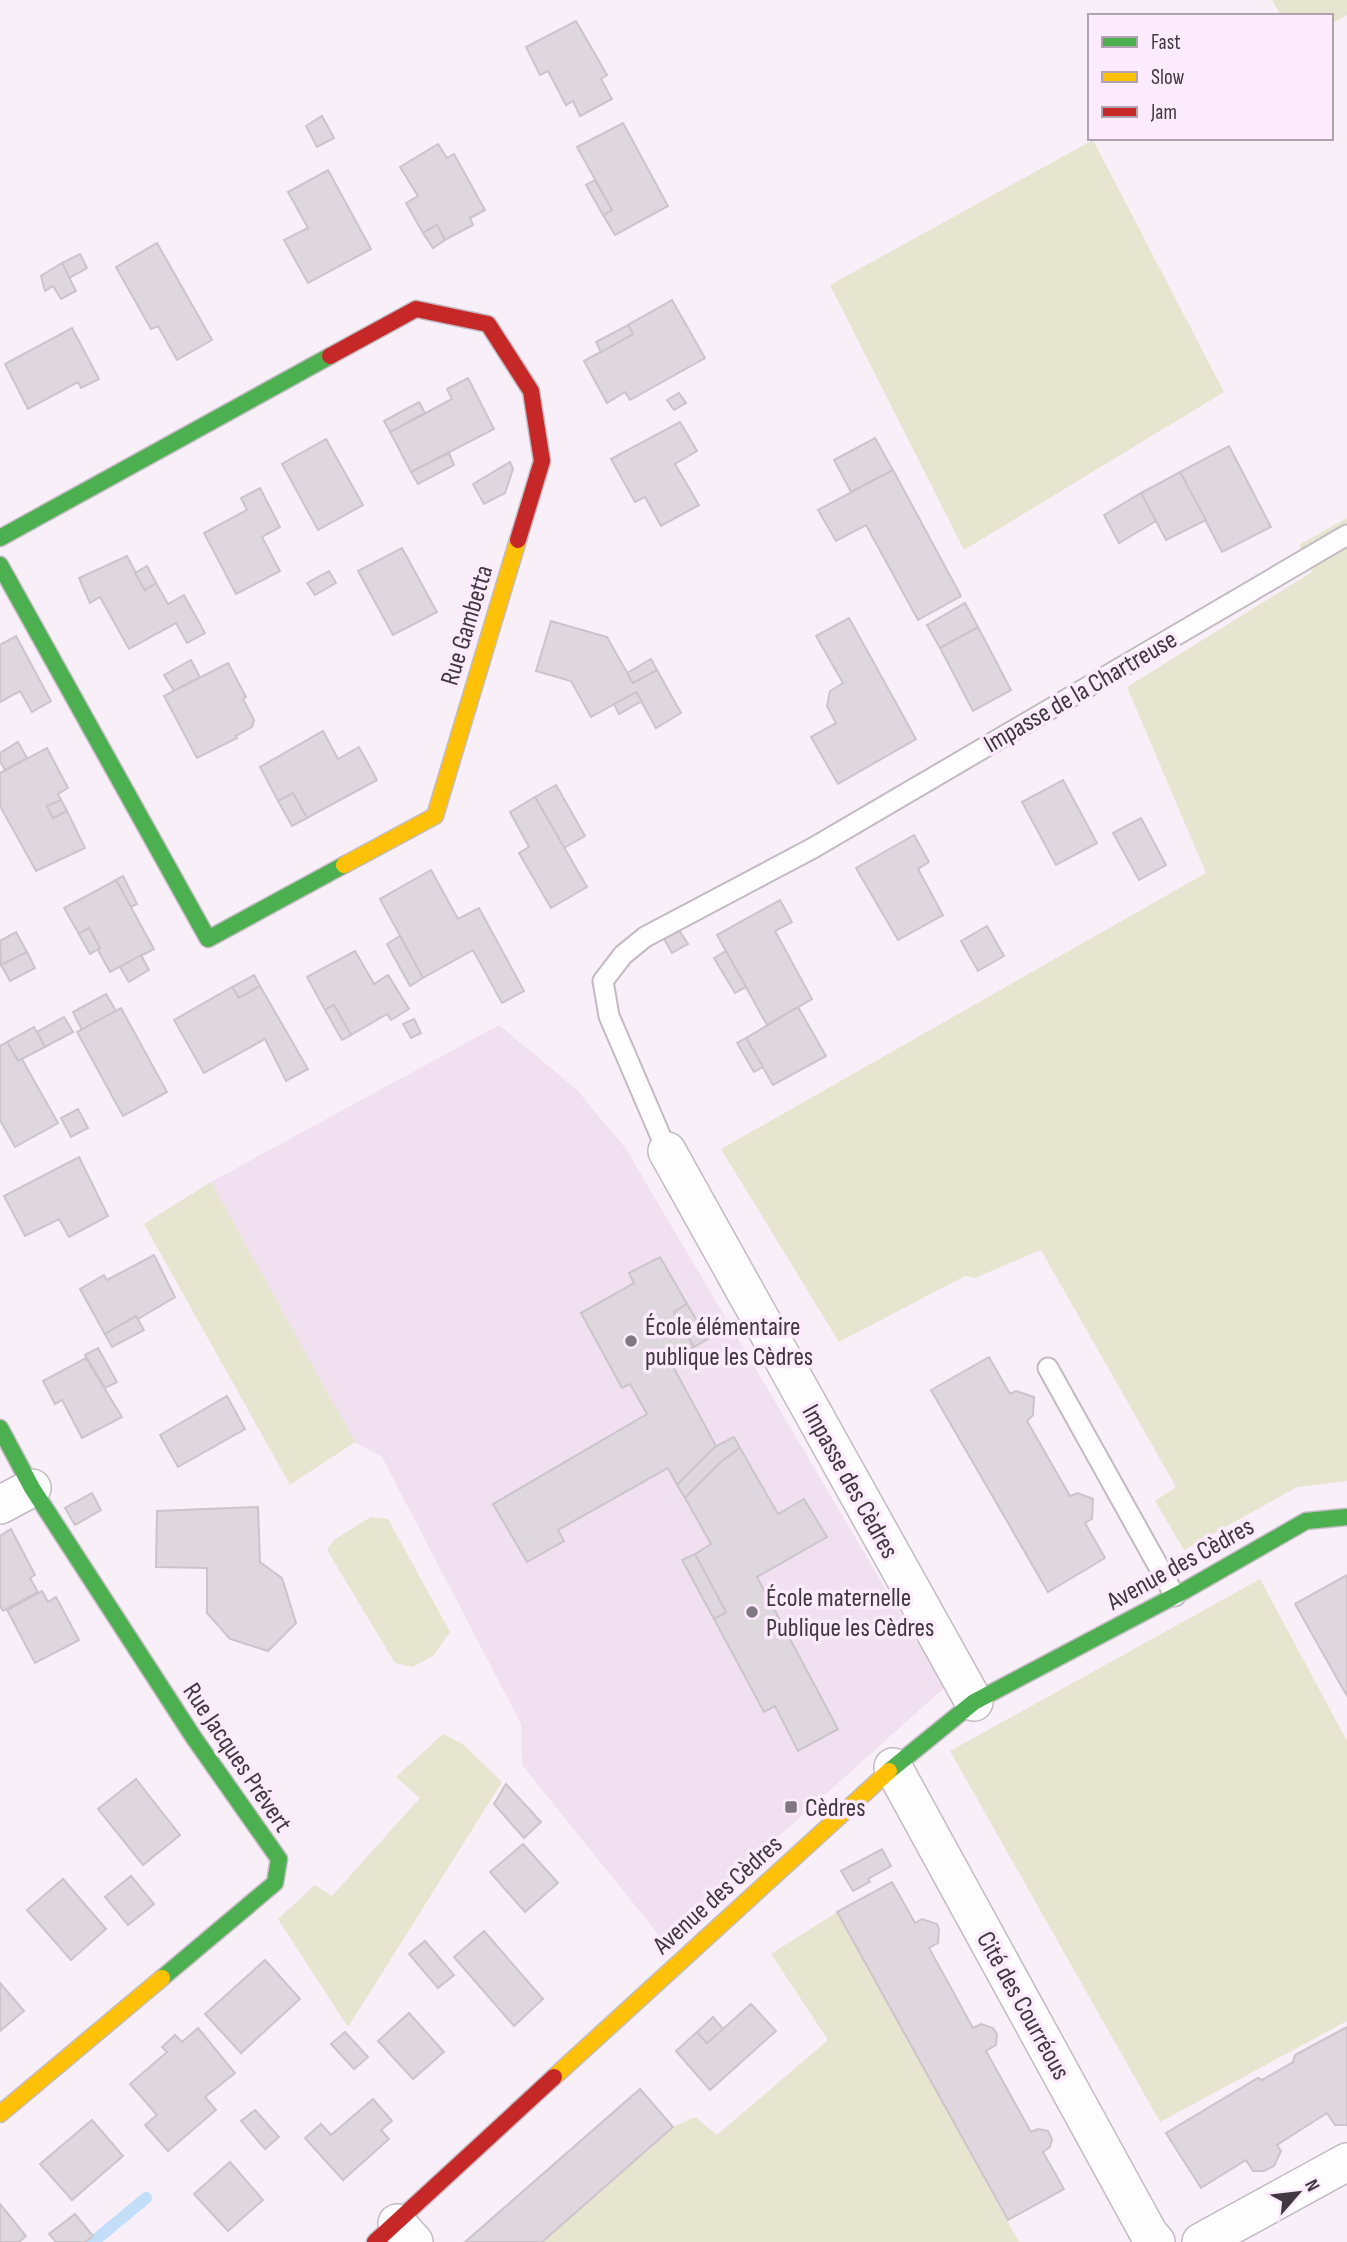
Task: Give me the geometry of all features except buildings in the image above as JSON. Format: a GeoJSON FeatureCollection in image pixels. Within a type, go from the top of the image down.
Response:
{"type":"FeatureCollection","features":[{"type":"Feature","properties":{"kind":"street","name":"Rue Gambetta"},"geometry":{"type":"LineString","coordinates":[[0,538],[416,309],[488,324],[531,391],[542,461],[435,816],[208,939],[0,565]]}},
{"type":"Feature","properties":{"kind":"street","name":"Impasse des Cèdres"},"geometry":{"type":"LineString","coordinates":[[667,1151],[974,1702]]}},
{"type":"Feature","properties":{"kind":"street","name":"Rue Jacques Prévert"},"geometry":{"type":"LineString","coordinates":[[0,1428],[32,1488],[194,1738],[279,1859],[275,1883],[0,2114]]}},
{"type":"Feature","properties":{"kind":"street"},"geometry":{"type":"LineString","coordinates":[[0,1505],[32,1488]]}},
{"type":"Feature","properties":{"kind":"street","name":"Avenue des Cèdres"},"geometry":{"type":"LineString","coordinates":[[395,2236],[893,1767],[974,1702],[1175,1596],[1306,1521],[1347,1517]]}},
{"type":"Feature","properties":{"kind":"street","name":"Cité des Courréous"},"geometry":{"type":"LineString","coordinates":[[893,1767],[1156,2242]]}},
{"type":"Feature","properties":{"kind":"street"},"geometry":{"type":"LineString","coordinates":[[1201,2242],[1347,2162]]}},
{"type":"Feature","properties":{"kind":"lane","name":"Impasse de la Chartreuse"},"geometry":{"type":"LineString","coordinates":[[667,1151],[609,1016],[603,981],[624,955],[645,937],[813,848],[1347,535]]}},
{"type":"Feature","properties":{"kind":"lane"},"geometry":{"type":"LineString","coordinates":[[1048,1368],[1175,1596]]}},
{"type":"Feature","properties":{"kind":"shaded area"},"geometry":{"type":"Polygon","coordinates":[[[499,1025],[576,1089],[626,1149],[944,1688],[663,1940],[522,1765],[521,1724],[382,1457],[355,1442],[211,1182],[499,1025]]]}},
{"type":"Feature","properties":{"kind":"green space"},"geometry":{"type":"Polygon","coordinates":[[[1272,0],[1347,0],[1347,15],[1333,23],[1333,14],[1280,14],[1272,0]]]}},
{"type":"Feature","properties":{"kind":"green space"},"geometry":{"type":"Polygon","coordinates":[[[1093,140],[1224,392],[964,550],[830,285],[1093,140]]]}},
{"type":"Feature","properties":{"kind":"green space"},"geometry":{"type":"Polygon","coordinates":[[[1347,518],[1347,1481],[1297,1487],[1184,1550],[1155,1501],[1176,1487],[1041,1250],[975,1278],[965,1276],[839,1342],[721,1149],[1206,873],[1127,687],[1312,572],[1299,545],[1347,518]]]}},
{"type":"Feature","properties":{"kind":"green space"},"geometry":{"type":"Polygon","coordinates":[[[211,1182],[355,1442],[290,1485],[144,1224],[211,1182]]]}},
{"type":"Feature","properties":{"kind":"green space"},"geometry":{"type":"Polygon","coordinates":[[[371,1517],[388,1519],[450,1632],[433,1656],[412,1667],[395,1663],[327,1550],[334,1540],[371,1517]]]}},
{"type":"Feature","properties":{"kind":"green space"},"geometry":{"type":"Polygon","coordinates":[[[1260,1579],[1347,1741],[1347,2021],[1160,2122],[950,1751],[1260,1579]]]}},
{"type":"Feature","properties":{"kind":"green space"},"geometry":{"type":"Polygon","coordinates":[[[443,1734],[463,1744],[502,1782],[348,2027],[278,1919],[315,1885],[332,1896],[420,1798],[396,1777],[443,1734]]]}},
{"type":"Feature","properties":{"kind":"green space"},"geometry":{"type":"Polygon","coordinates":[[[837,1912],[1019,2242],[542,2242],[673,2127],[695,2117],[717,2135],[828,2040],[771,1954],[837,1912]]]}},
{"type":"Feature","properties":{"kind":"waterway"},"geometry":{"type":"LineString","coordinates":[[93,2242],[146,2198]]}},
{"type":"Feature","properties":{"kind":"traffic: fast"},"geometry":{"type":"LineString","coordinates":[[0,538],[330,356]]}},
{"type":"Feature","properties":{"kind":"traffic: fast"},"geometry":{"type":"LineString","coordinates":[[0,565],[208,939],[344,865]]}},
{"type":"Feature","properties":{"kind":"traffic: fast"},"geometry":{"type":"LineString","coordinates":[[0,1428],[32,1488],[194,1738],[279,1859],[275,1883],[162,1978]]}},
{"type":"Feature","properties":{"kind":"traffic: fast"},"geometry":{"type":"LineString","coordinates":[[889,1771],[974,1702],[1184,1591],[1306,1521],[1347,1517]]}},
{"type":"Feature","properties":{"kind":"traffic: slow"},"geometry":{"type":"LineString","coordinates":[[344,865],[435,816],[518,540]]}},
{"type":"Feature","properties":{"kind":"traffic: slow"},"geometry":{"type":"LineString","coordinates":[[554,2077],[889,1771]]}},
{"type":"Feature","properties":{"kind":"traffic: slow"},"geometry":{"type":"LineString","coordinates":[[0,2114],[162,1978]]}},
{"type":"Feature","properties":{"kind":"traffic: jam"},"geometry":{"type":"LineString","coordinates":[[330,356],[416,309],[488,324],[531,391],[542,461],[518,540]]}},
{"type":"Feature","properties":{"kind":"traffic: jam"},"geometry":{"type":"LineString","coordinates":[[375,2242],[554,2077]]}},
{"type":"Feature","properties":{"kind":"place","name":"École élémentaire publique les Cèdres"},"geometry":{"type":"Point","coordinates":[631,1341]}},
{"type":"Feature","properties":{"kind":"place","name":"École maternelle Publique les Cèdres"},"geometry":{"type":"Point","coordinates":[752,1612]}},
{"type":"Feature","properties":{"kind":"place","name":"Cèdres"},"geometry":{"type":"Point","coordinates":[791,1807]}}]}
